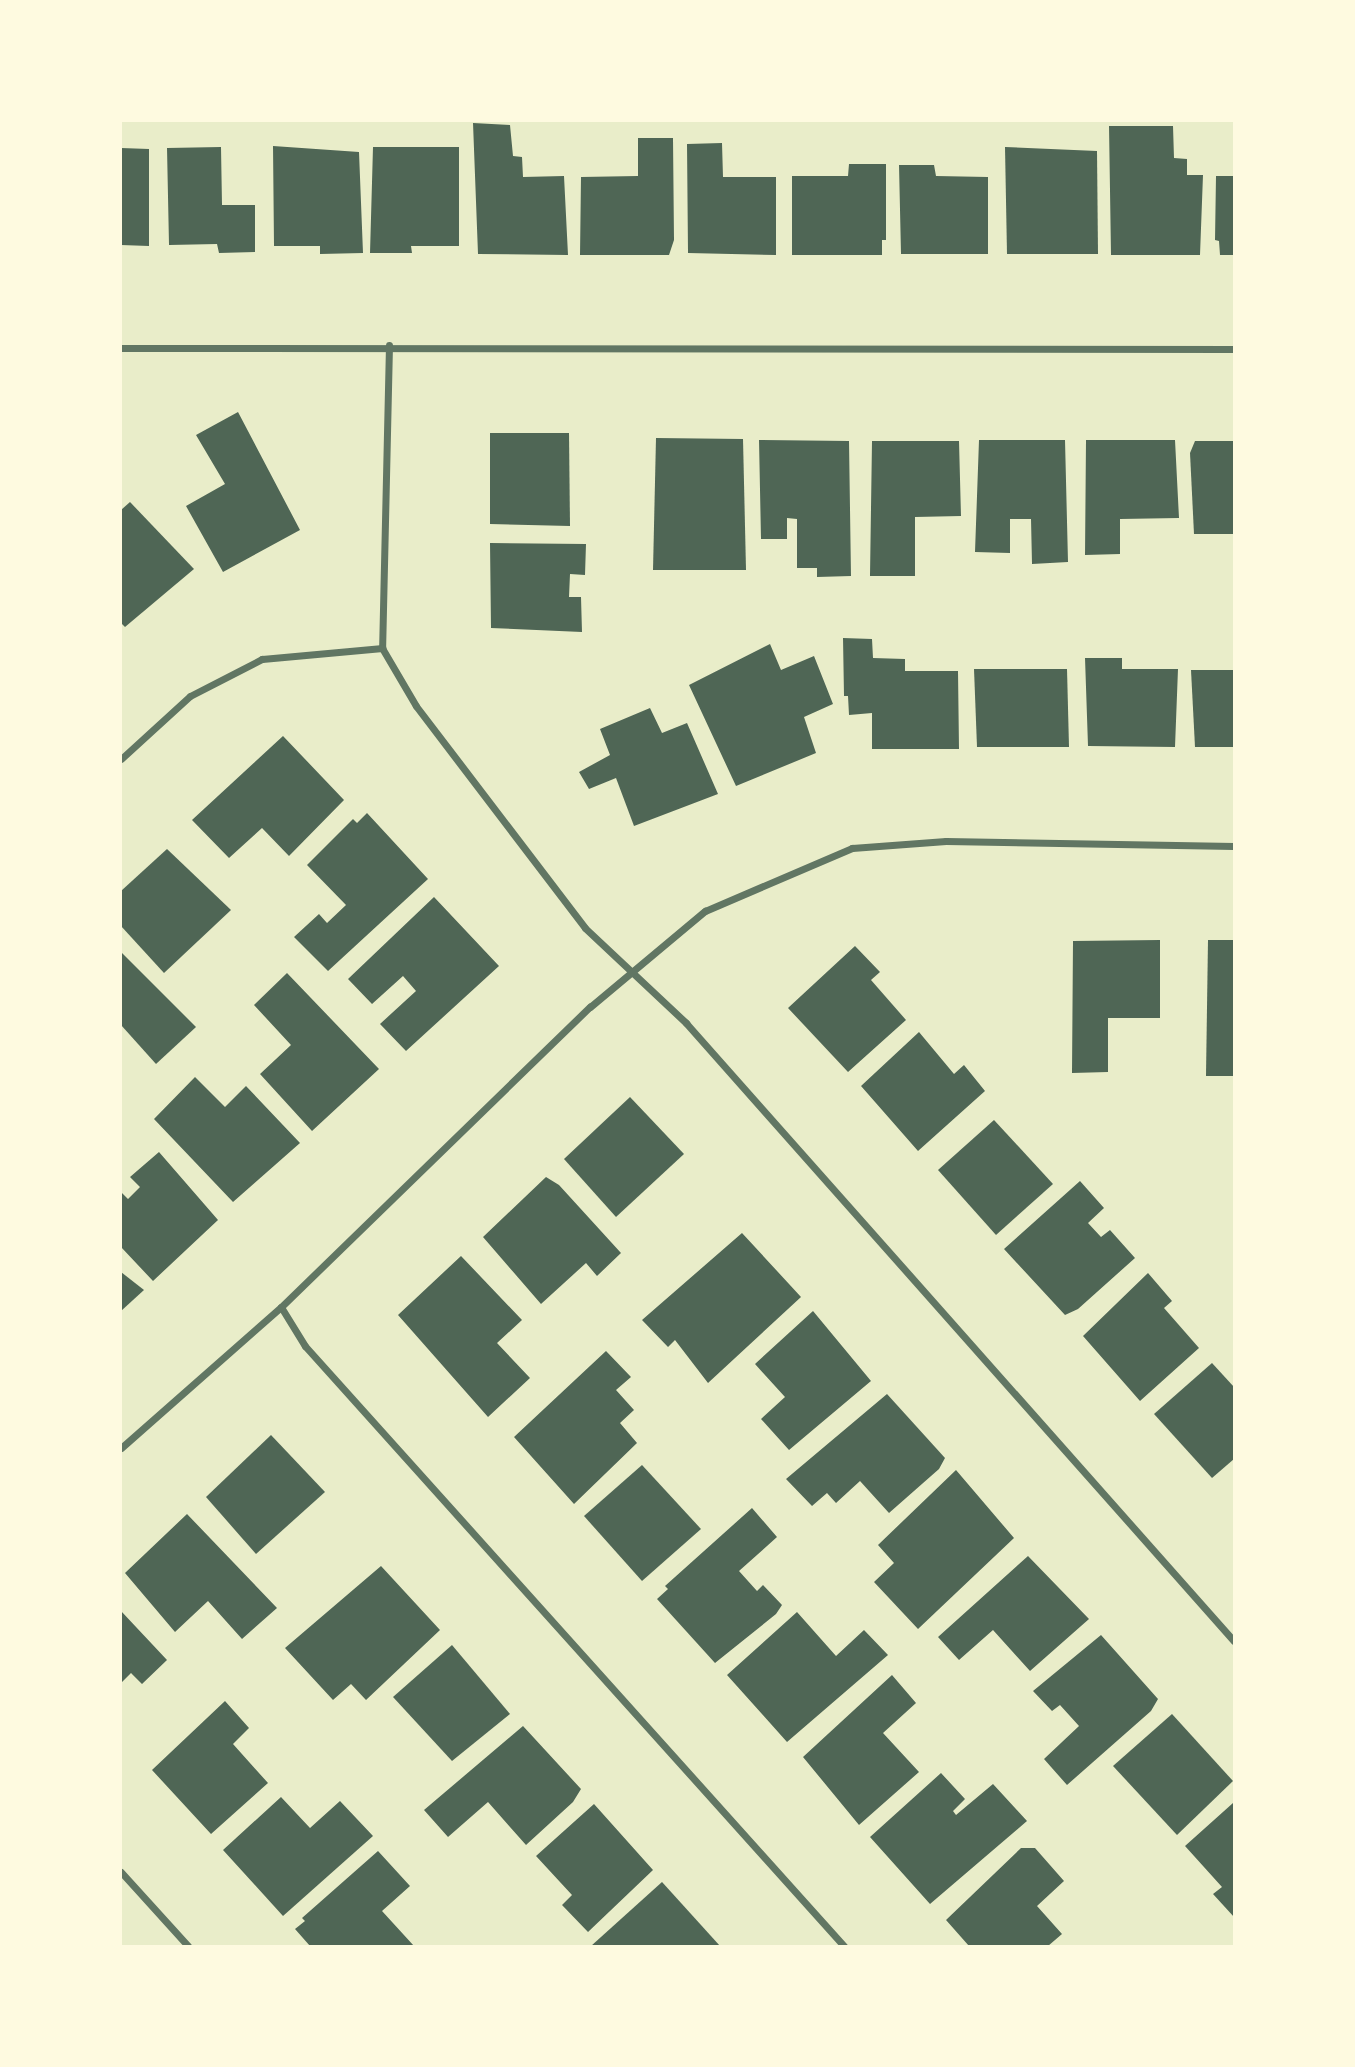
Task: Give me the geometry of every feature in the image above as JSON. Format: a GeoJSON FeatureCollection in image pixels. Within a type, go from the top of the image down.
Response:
{"type":"FeatureCollection","features":[{"type":"Feature","properties":{"kind":"street"},"geometry":{"type":"LineString","coordinates":[[389,345],[382,648],[416,706],[585,928],[628,972],[686,1023],[1234,1641]]}},
{"type":"Feature","properties":{"kind":"street"},"geometry":{"type":"LineString","coordinates":[[121,348],[389,345],[1234,349]]}},
{"type":"Feature","properties":{"kind":"street"},"geometry":{"type":"LineString","coordinates":[[121,759],[190,696],[262,659],[382,648]]}},
{"type":"Feature","properties":{"kind":"street"},"geometry":{"type":"LineString","coordinates":[[121,1448],[281,1307],[628,972],[705,911],[852,848],[946,841],[1234,846]]}},
{"type":"Feature","properties":{"kind":"street"},"geometry":{"type":"LineString","coordinates":[[281,1307],[305,1346],[844,1946]]}},
{"type":"Feature","properties":{"kind":"street"},"geometry":{"type":"LineString","coordinates":[[121,1872],[188,1946]]}},
{"type":"Feature","properties":{"kind":"building"},"geometry":{"type":"Polygon","coordinates":[[[473,123],[510,125],[513,156],[522,157],[523,177],[564,176],[568,255],[478,254],[473,123]]]}},
{"type":"Feature","properties":{"kind":"building"},"geometry":{"type":"Polygon","coordinates":[[[1109,126],[1173,126],[1174,158],[1187,159],[1187,175],[1203,175],[1200,255],[1111,255],[1109,126]]]}},
{"type":"Feature","properties":{"kind":"building"},"geometry":{"type":"Polygon","coordinates":[[[638,138],[673,138],[674,240],[669,255],[580,255],[581,177],[638,176],[638,138]]]}},
{"type":"Feature","properties":{"kind":"building"},"geometry":{"type":"Polygon","coordinates":[[[722,143],[723,177],[776,177],[776,255],[688,253],[687,144],[722,143]]]}},
{"type":"Feature","properties":{"kind":"building"},"geometry":{"type":"Polygon","coordinates":[[[273,146],[359,152],[363,253],[320,254],[320,246],[274,246],[273,146]]]}},
{"type":"Feature","properties":{"kind":"building"},"geometry":{"type":"Polygon","coordinates":[[[221,147],[222,205],[255,205],[255,252],[219,253],[217,244],[169,245],[167,148],[221,147]]]}},
{"type":"Feature","properties":{"kind":"building"},"geometry":{"type":"Polygon","coordinates":[[[373,147],[459,147],[459,246],[411,246],[412,253],[370,253],[373,147]]]}},
{"type":"Feature","properties":{"kind":"building"},"geometry":{"type":"Polygon","coordinates":[[[1005,147],[1097,151],[1098,254],[1007,254],[1005,147]]]}},
{"type":"Feature","properties":{"kind":"building"},"geometry":{"type":"Polygon","coordinates":[[[121,148],[149,149],[149,246],[121,245],[121,148]]]}},
{"type":"Feature","properties":{"kind":"building"},"geometry":{"type":"Polygon","coordinates":[[[849,164],[886,164],[886,240],[882,240],[882,255],[792,255],[792,176],[848,176],[849,164]]]}},
{"type":"Feature","properties":{"kind":"building"},"geometry":{"type":"Polygon","coordinates":[[[899,165],[934,165],[936,176],[988,177],[988,254],[901,254],[899,165]]]}},
{"type":"Feature","properties":{"kind":"building"},"geometry":{"type":"Polygon","coordinates":[[[1216,176],[1234,176],[1234,255],[1220,255],[1219,241],[1215,240],[1216,176]]]}},
{"type":"Feature","properties":{"kind":"building"},"geometry":{"type":"Polygon","coordinates":[[[238,412],[300,530],[223,572],[186,506],[225,484],[196,435],[238,412]]]}},
{"type":"Feature","properties":{"kind":"building"},"geometry":{"type":"Polygon","coordinates":[[[490,433],[569,433],[570,526],[490,524],[490,433]]]}},
{"type":"Feature","properties":{"kind":"building"},"geometry":{"type":"Polygon","coordinates":[[[656,438],[743,439],[746,570],[653,570],[656,438]]]}},
{"type":"Feature","properties":{"kind":"building"},"geometry":{"type":"Polygon","coordinates":[[[759,440],[849,441],[851,576],[817,577],[817,568],[797,568],[797,519],[787,518],[787,539],[761,539],[759,440]]]}},
{"type":"Feature","properties":{"kind":"building"},"geometry":{"type":"Polygon","coordinates":[[[979,440],[1065,440],[1068,562],[1032,564],[1031,519],[1010,519],[1010,553],[975,552],[979,440]]]}},
{"type":"Feature","properties":{"kind":"building"},"geometry":{"type":"Polygon","coordinates":[[[1086,440],[1175,440],[1179,518],[1120,519],[1120,554],[1085,555],[1086,440]]]}},
{"type":"Feature","properties":{"kind":"building"},"geometry":{"type":"Polygon","coordinates":[[[872,441],[959,441],[961,516],[915,517],[915,576],[870,576],[872,441]]]}},
{"type":"Feature","properties":{"kind":"building"},"geometry":{"type":"Polygon","coordinates":[[[1195,441],[1234,441],[1234,534],[1194,534],[1190,453],[1195,441]]]}},
{"type":"Feature","properties":{"kind":"building"},"geometry":{"type":"Polygon","coordinates":[[[130,502],[194,569],[125,627],[121,623],[121,510],[130,502]]]}},
{"type":"Feature","properties":{"kind":"building"},"geometry":{"type":"Polygon","coordinates":[[[490,543],[586,544],[585,575],[570,574],[569,597],[581,597],[582,632],[491,628],[490,543]]]}},
{"type":"Feature","properties":{"kind":"building"},"geometry":{"type":"Polygon","coordinates":[[[843,638],[872,639],[873,658],[905,659],[905,671],[958,671],[959,749],[872,749],[872,713],[849,715],[848,696],[844,696],[843,638]]]}},
{"type":"Feature","properties":{"kind":"building"},"geometry":{"type":"Polygon","coordinates":[[[770,644],[781,670],[814,656],[833,704],[804,717],[816,753],[736,786],[689,685],[770,644]]]}},
{"type":"Feature","properties":{"kind":"building"},"geometry":{"type":"Polygon","coordinates":[[[1085,658],[1122,658],[1122,669],[1178,669],[1175,747],[1088,746],[1085,658]]]}},
{"type":"Feature","properties":{"kind":"building"},"geometry":{"type":"Polygon","coordinates":[[[974,669],[1067,669],[1069,747],[977,747],[974,669]]]}},
{"type":"Feature","properties":{"kind":"building"},"geometry":{"type":"Polygon","coordinates":[[[1191,670],[1234,670],[1234,747],[1195,747],[1191,670]]]}},
{"type":"Feature","properties":{"kind":"building"},"geometry":{"type":"Polygon","coordinates":[[[650,708],[662,733],[687,723],[718,794],[634,826],[616,778],[589,789],[579,772],[610,755],[600,729],[650,708]]]}},
{"type":"Feature","properties":{"kind":"building"},"geometry":{"type":"Polygon","coordinates":[[[283,736],[344,800],[289,856],[262,828],[229,858],[192,820],[283,736]]]}},
{"type":"Feature","properties":{"kind":"building"},"geometry":{"type":"Polygon","coordinates":[[[367,813],[428,879],[328,971],[294,937],[319,914],[327,923],[346,905],[307,865],[353,819],[357,823],[367,813]]]}},
{"type":"Feature","properties":{"kind":"building"},"geometry":{"type":"Polygon","coordinates":[[[167,849],[231,910],[164,973],[121,926],[121,891],[167,849]]]}},
{"type":"Feature","properties":{"kind":"building"},"geometry":{"type":"Polygon","coordinates":[[[434,897],[499,966],[406,1051],[380,1024],[416,991],[403,976],[372,1004],[348,979],[434,897]]]}},
{"type":"Feature","properties":{"kind":"building"},"geometry":{"type":"Polygon","coordinates":[[[1160,940],[1160,1018],[1108,1018],[1108,1072],[1072,1073],[1073,941],[1160,940]]]}},
{"type":"Feature","properties":{"kind":"building"},"geometry":{"type":"Polygon","coordinates":[[[1208,940],[1234,940],[1234,1076],[1206,1076],[1208,940]]]}},
{"type":"Feature","properties":{"kind":"building"},"geometry":{"type":"Polygon","coordinates":[[[855,946],[880,972],[871,980],[906,1020],[848,1072],[788,1008],[855,946]]]}},
{"type":"Feature","properties":{"kind":"building"},"geometry":{"type":"Polygon","coordinates":[[[121,952],[196,1027],[156,1064],[121,1025],[121,952]]]}},
{"type":"Feature","properties":{"kind":"building"},"geometry":{"type":"Polygon","coordinates":[[[287,973],[379,1069],[312,1131],[260,1074],[291,1045],[254,1005],[287,973]]]}},
{"type":"Feature","properties":{"kind":"building"},"geometry":{"type":"Polygon","coordinates":[[[919,1032],[954,1074],[964,1065],[985,1091],[918,1151],[861,1086],[919,1032]]]}},
{"type":"Feature","properties":{"kind":"building"},"geometry":{"type":"Polygon","coordinates":[[[195,1077],[225,1107],[246,1086],[300,1143],[233,1202],[154,1119],[195,1077]]]}},
{"type":"Feature","properties":{"kind":"building"},"geometry":{"type":"Polygon","coordinates":[[[630,1097],[684,1154],[616,1217],[564,1159],[630,1097]]]}},
{"type":"Feature","properties":{"kind":"building"},"geometry":{"type":"Polygon","coordinates":[[[994,1120],[1053,1184],[996,1235],[938,1170],[994,1120]]]}},
{"type":"Feature","properties":{"kind":"building"},"geometry":{"type":"Polygon","coordinates":[[[159,1152],[218,1220],[153,1281],[121,1247],[121,1192],[128,1199],[140,1187],[130,1177],[159,1152]]]}},
{"type":"Feature","properties":{"kind":"building"},"geometry":{"type":"Polygon","coordinates":[[[546,1177],[559,1185],[621,1253],[597,1276],[586,1263],[541,1304],[483,1237],[546,1177]]]}},
{"type":"Feature","properties":{"kind":"building"},"geometry":{"type":"Polygon","coordinates":[[[1080,1181],[1104,1208],[1088,1223],[1101,1237],[1110,1230],[1135,1258],[1078,1309],[1065,1315],[1004,1249],[1080,1181]]]}},
{"type":"Feature","properties":{"kind":"building"},"geometry":{"type":"Polygon","coordinates":[[[742,1233],[801,1297],[708,1383],[675,1340],[668,1347],[642,1320],[742,1233]]]}},
{"type":"Feature","properties":{"kind":"building"},"geometry":{"type":"Polygon","coordinates":[[[461,1256],[522,1320],[497,1343],[530,1378],[488,1417],[398,1315],[461,1256]]]}},
{"type":"Feature","properties":{"kind":"building"},"geometry":{"type":"Polygon","coordinates":[[[121,1272],[144,1290],[121,1311],[121,1272]]]}},
{"type":"Feature","properties":{"kind":"building"},"geometry":{"type":"Polygon","coordinates":[[[1148,1273],[1172,1301],[1164,1308],[1199,1348],[1140,1401],[1083,1336],[1148,1273]]]}},
{"type":"Feature","properties":{"kind":"building"},"geometry":{"type":"Polygon","coordinates":[[[813,1311],[871,1381],[789,1450],[761,1419],[785,1397],[755,1364],[813,1311]]]}},
{"type":"Feature","properties":{"kind":"building"},"geometry":{"type":"Polygon","coordinates":[[[606,1351],[631,1377],[616,1390],[634,1410],[620,1423],[637,1443],[574,1504],[514,1437],[606,1351]]]}},
{"type":"Feature","properties":{"kind":"building"},"geometry":{"type":"Polygon","coordinates":[[[1212,1363],[1234,1387],[1234,1459],[1212,1478],[1154,1414],[1212,1363]]]}},
{"type":"Feature","properties":{"kind":"building"},"geometry":{"type":"Polygon","coordinates":[[[887,1394],[945,1458],[939,1469],[889,1513],[860,1481],[836,1503],[827,1493],[812,1506],[786,1479],[887,1394]]]}},
{"type":"Feature","properties":{"kind":"building"},"geometry":{"type":"Polygon","coordinates":[[[271,1435],[325,1492],[256,1554],[206,1497],[271,1435]]]}},
{"type":"Feature","properties":{"kind":"building"},"geometry":{"type":"Polygon","coordinates":[[[642,1465],[701,1529],[642,1581],[584,1516],[642,1465]]]}},
{"type":"Feature","properties":{"kind":"building"},"geometry":{"type":"Polygon","coordinates":[[[956,1470],[1014,1538],[918,1629],[874,1582],[894,1563],[878,1545],[956,1470]]]}},
{"type":"Feature","properties":{"kind":"building"},"geometry":{"type":"Polygon","coordinates":[[[752,1508],[777,1537],[739,1571],[757,1591],[763,1585],[782,1605],[776,1614],[715,1663],[657,1599],[668,1589],[665,1586],[752,1508]]]}},
{"type":"Feature","properties":{"kind":"building"},"geometry":{"type":"Polygon","coordinates":[[[187,1514],[277,1608],[242,1639],[208,1601],[175,1632],[125,1573],[187,1514]]]}},
{"type":"Feature","properties":{"kind":"building"},"geometry":{"type":"Polygon","coordinates":[[[1028,1556],[1089,1619],[1030,1671],[993,1630],[959,1660],[938,1637],[1028,1556]]]}},
{"type":"Feature","properties":{"kind":"building"},"geometry":{"type":"Polygon","coordinates":[[[381,1566],[440,1630],[366,1700],[351,1684],[333,1700],[285,1648],[381,1566]]]}},
{"type":"Feature","properties":{"kind":"building"},"geometry":{"type":"Polygon","coordinates":[[[121,1611],[167,1660],[142,1684],[131,1673],[121,1683],[121,1611]]]}},
{"type":"Feature","properties":{"kind":"building"},"geometry":{"type":"Polygon","coordinates":[[[797,1612],[836,1656],[864,1630],[888,1655],[787,1742],[727,1675],[797,1612]]]}},
{"type":"Feature","properties":{"kind":"building"},"geometry":{"type":"Polygon","coordinates":[[[1101,1635],[1158,1699],[1151,1711],[1067,1785],[1044,1759],[1079,1726],[1060,1705],[1052,1711],[1033,1691],[1101,1635]]]}},
{"type":"Feature","properties":{"kind":"building"},"geometry":{"type":"Polygon","coordinates":[[[452,1645],[510,1714],[452,1761],[393,1697],[452,1645]]]}},
{"type":"Feature","properties":{"kind":"building"},"geometry":{"type":"Polygon","coordinates":[[[892,1675],[916,1703],[883,1733],[919,1772],[859,1825],[803,1757],[892,1675]]]}},
{"type":"Feature","properties":{"kind":"building"},"geometry":{"type":"Polygon","coordinates":[[[225,1701],[249,1728],[233,1744],[268,1783],[211,1834],[152,1770],[225,1701]]]}},
{"type":"Feature","properties":{"kind":"building"},"geometry":{"type":"Polygon","coordinates":[[[1172,1714],[1233,1781],[1177,1835],[1113,1766],[1172,1714]]]}},
{"type":"Feature","properties":{"kind":"building"},"geometry":{"type":"Polygon","coordinates":[[[523,1726],[581,1789],[573,1802],[526,1845],[488,1802],[448,1837],[424,1810],[523,1726]]]}},
{"type":"Feature","properties":{"kind":"building"},"geometry":{"type":"Polygon","coordinates":[[[941,1773],[965,1799],[953,1811],[956,1815],[993,1784],[1027,1821],[930,1904],[870,1837],[941,1773]]]}},
{"type":"Feature","properties":{"kind":"building"},"geometry":{"type":"Polygon","coordinates":[[[281,1797],[310,1828],[340,1801],[373,1836],[283,1916],[223,1850],[281,1797]]]}},
{"type":"Feature","properties":{"kind":"building"},"geometry":{"type":"Polygon","coordinates":[[[1233,1803],[1234,1917],[1213,1894],[1222,1887],[1185,1846],[1233,1803]]]}},
{"type":"Feature","properties":{"kind":"building"},"geometry":{"type":"Polygon","coordinates":[[[594,1804],[653,1870],[588,1932],[562,1905],[572,1895],[536,1856],[594,1804]]]}},
{"type":"Feature","properties":{"kind":"building"},"geometry":{"type":"Polygon","coordinates":[[[1021,1848],[1035,1848],[1064,1881],[1037,1906],[1062,1934],[1048,1946],[969,1946],[946,1920],[1021,1848]]]}},
{"type":"Feature","properties":{"kind":"building"},"geometry":{"type":"Polygon","coordinates":[[[378,1851],[410,1886],[382,1911],[414,1946],[310,1946],[295,1929],[305,1921],[302,1918],[378,1851]]]}},
{"type":"Feature","properties":{"kind":"building"},"geometry":{"type":"Polygon","coordinates":[[[662,1882],[720,1946],[591,1946],[662,1882]]]}}]}
